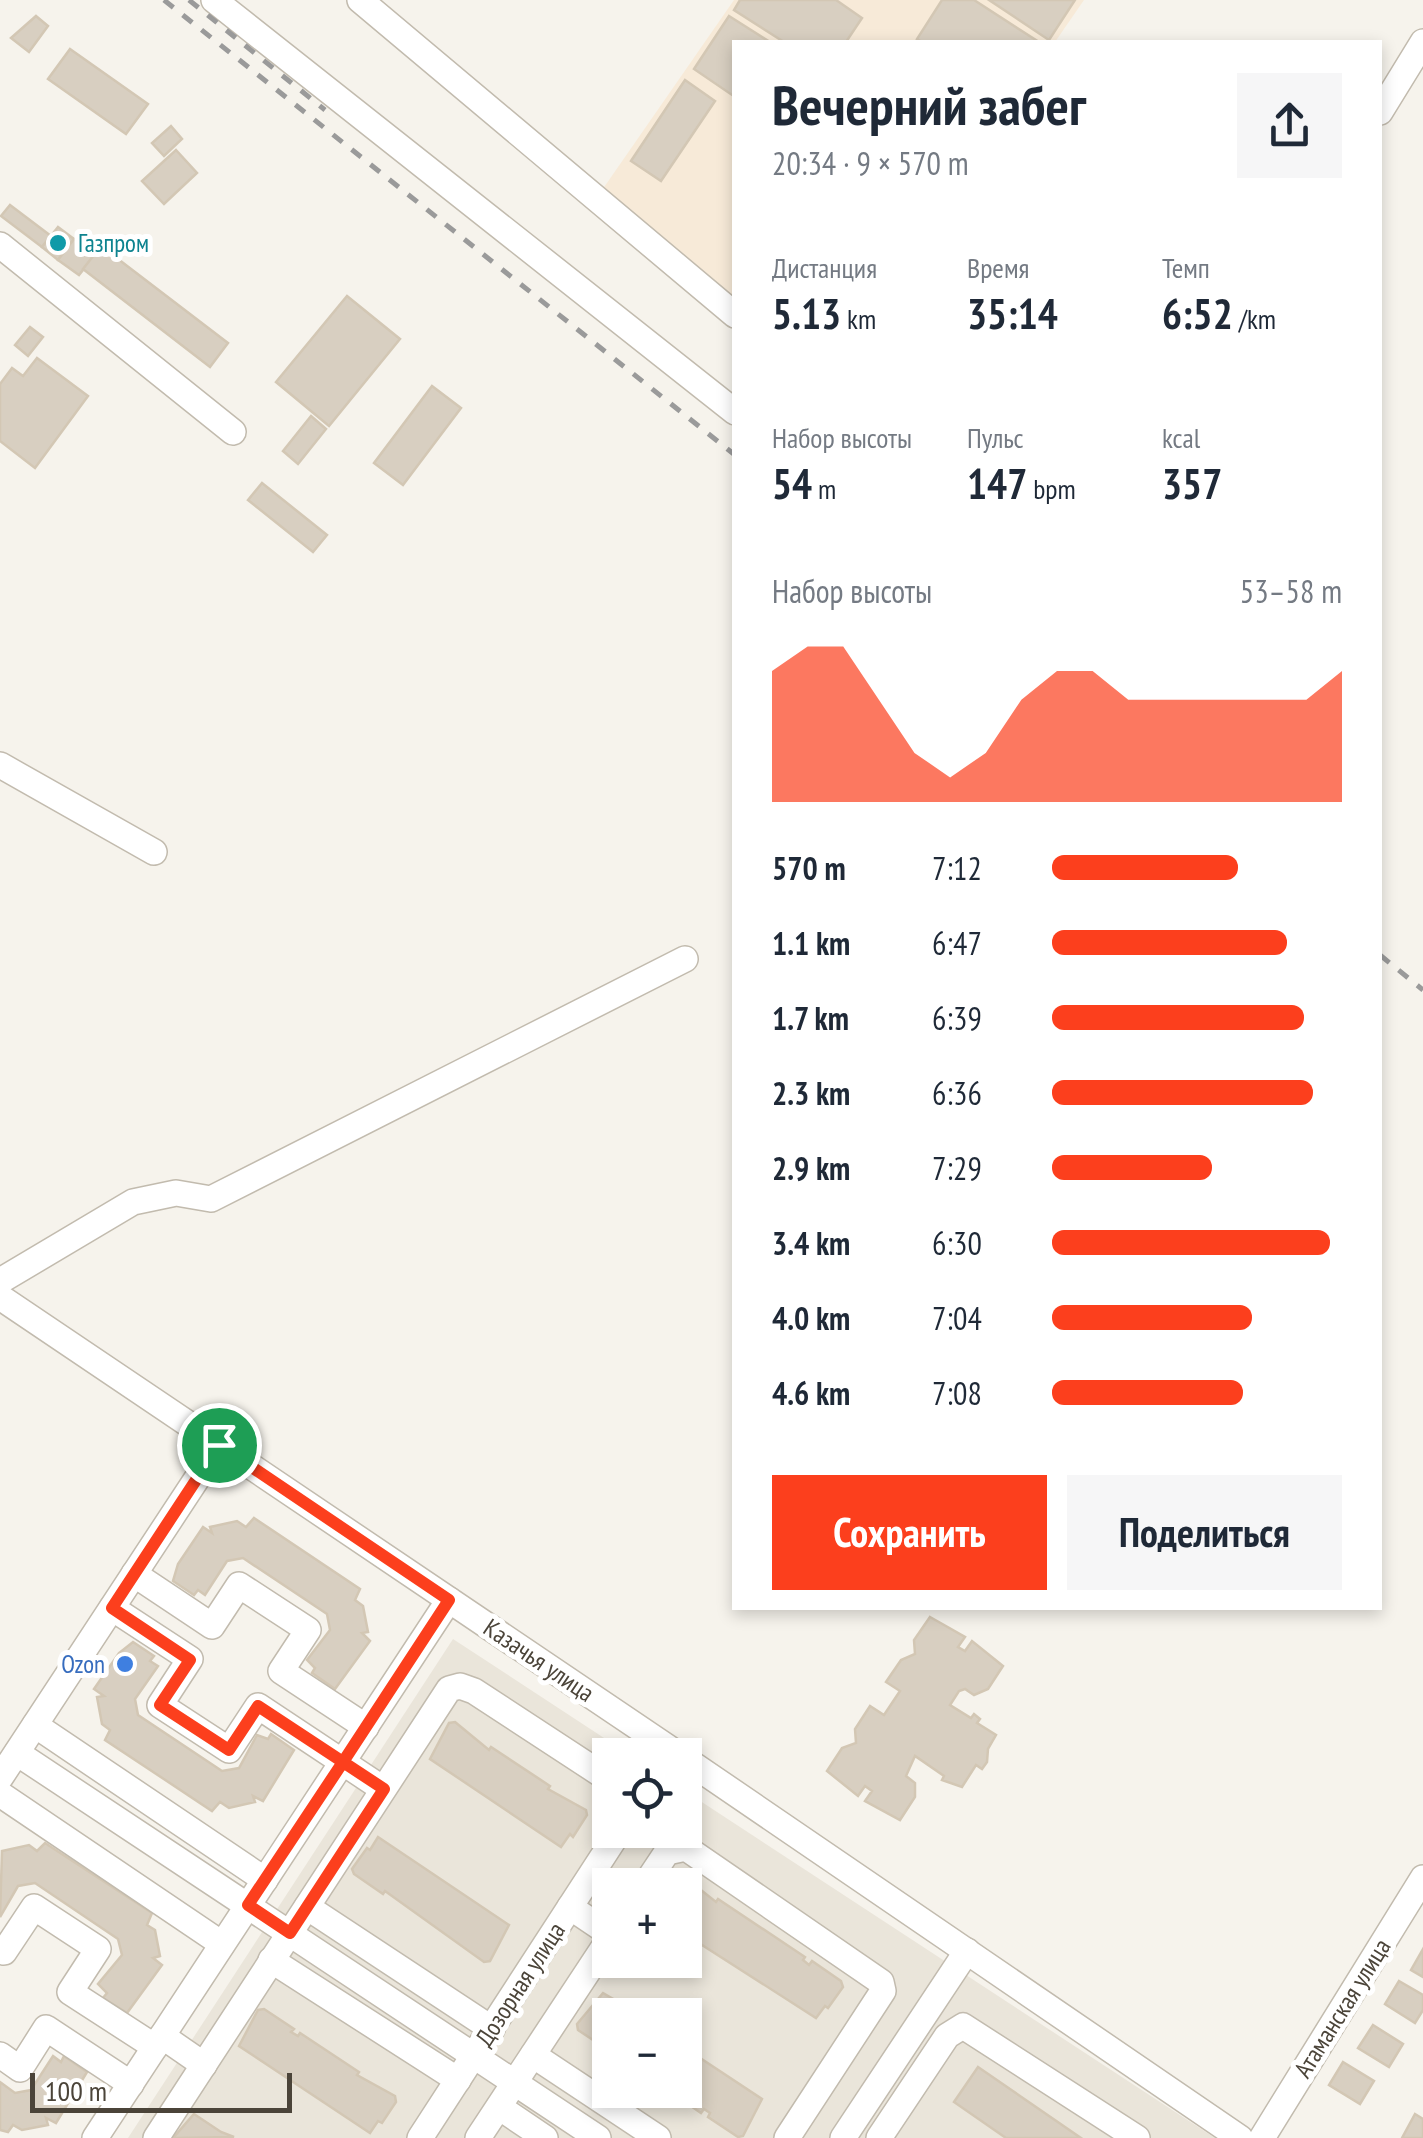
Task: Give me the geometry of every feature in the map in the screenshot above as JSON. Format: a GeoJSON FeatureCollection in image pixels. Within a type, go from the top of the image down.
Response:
{"type":"FeatureCollection","features":[{"type":"Feature","properties":{"kind":"street"},"geometry":{"type":"LineString","coordinates":[[214,0],[732,410]]}},
{"type":"Feature","properties":{"kind":"street"},"geometry":{"type":"LineString","coordinates":[[360,0],[732,312]]}},
{"type":"Feature","properties":{"kind":"street"},"geometry":{"type":"LineString","coordinates":[[1382,109],[1423,42]]}},
{"type":"Feature","properties":{"kind":"street"},"geometry":{"type":"LineString","coordinates":[[0,246],[234,432]]}},
{"type":"Feature","properties":{"kind":"street"},"geometry":{"type":"LineString","coordinates":[[0,765],[154,852]]}},
{"type":"Feature","properties":{"kind":"street"},"geometry":{"type":"LineString","coordinates":[[0,1280],[133,1202],[176,1193],[211,1199],[685,960]]}},
{"type":"Feature","properties":{"kind":"street","name":"Казачья улица"},"geometry":{"type":"LineString","coordinates":[[0,1297],[651,1738]]}},
{"type":"Feature","properties":{"kind":"street"},"geometry":{"type":"LineString","coordinates":[[0,1778],[219,1445]]}},
{"type":"Feature","properties":{"kind":"street"},"geometry":{"type":"LineString","coordinates":[[134,1574],[212,1626],[240,1584],[308,1630],[281,1671],[366,1727]]}},
{"type":"Feature","properties":{"kind":"street"},"geometry":{"type":"LineString","coordinates":[[95,2138],[449,1600]]}},
{"type":"Feature","properties":{"kind":"street"},"geometry":{"type":"LineString","coordinates":[[112,1608],[190,1660],[160,1705],[229,1750],[258,1706],[384,1789]]}},
{"type":"Feature","properties":{"kind":"street"},"geometry":{"type":"LineString","coordinates":[[156,2138],[446,1694],[460,1686],[592,1769]]}},
{"type":"Feature","properties":{"kind":"street"},"geometry":{"type":"LineString","coordinates":[[35,1725],[265,1880]]}},
{"type":"Feature","properties":{"kind":"street"},"geometry":{"type":"LineString","coordinates":[[17,1753],[598,2138]]}},
{"type":"Feature","properties":{"kind":"street","name":"Казачья улица"},"geometry":{"type":"LineString","coordinates":[[702,1773],[1234,2136]]}},
{"type":"Feature","properties":{"kind":"street"},"geometry":{"type":"LineString","coordinates":[[0,1794],[222,1944]]}},
{"type":"Feature","properties":{"kind":"street","name":"Дозорная улица"},"geometry":{"type":"LineString","coordinates":[[420,2138],[608,1848]]}},
{"type":"Feature","properties":{"kind":"street"},"geometry":{"type":"LineString","coordinates":[[656,1868],[667,1852],[686,1848],[878,1977],[882,1992],[787,2138]]}},
{"type":"Feature","properties":{"kind":"street","name":"Атаманская улица"},"geometry":{"type":"LineString","coordinates":[[1262,2138],[1423,1878]]}},
{"type":"Feature","properties":{"kind":"street"},"geometry":{"type":"LineString","coordinates":[[0,1949],[4,1952],[34,1907],[98,1949],[70,1992],[204,2064]]}},
{"type":"Feature","properties":{"kind":"street"},"geometry":{"type":"LineString","coordinates":[[306,1907],[492,2029]]}},
{"type":"Feature","properties":{"kind":"street"},"geometry":{"type":"LineString","coordinates":[[570,1907],[592,1923]]}},
{"type":"Feature","properties":{"kind":"street"},"geometry":{"type":"LineString","coordinates":[[843,2138],[967,1951]]}},
{"type":"Feature","properties":{"kind":"street"},"geometry":{"type":"LineString","coordinates":[[271,1960],[458,2080]]}},
{"type":"Feature","properties":{"kind":"street"},"geometry":{"type":"LineString","coordinates":[[478,2138],[592,1964]]}},
{"type":"Feature","properties":{"kind":"street"},"geometry":{"type":"LineString","coordinates":[[828,2076],[868,2102],[885,2128],[947,2036],[964,2026],[1137,2138]]}},
{"type":"Feature","properties":{"kind":"street"},"geometry":{"type":"LineString","coordinates":[[0,2055],[20,2068],[46,2028],[130,2084]]}},
{"type":"Feature","properties":{"kind":"street"},"geometry":{"type":"LineString","coordinates":[[533,2055],[658,2138]]}},
{"type":"Feature","properties":{"kind":"street"},"geometry":{"type":"LineString","coordinates":[[498,2107],[545,2138]]}},
{"type":"Feature","properties":{"kind":"shaded area"},"geometry":{"type":"Polygon","coordinates":[[[734,0],[1084,0],[1056,40],[732,40],[732,302],[600,193],[734,0]]]}},
{"type":"Feature","properties":{"kind":"shaded area"},"geometry":{"type":"Polygon","coordinates":[[[453,1639],[604,1738],[592,1738],[592,1848],[702,1848],[702,1802],[1215,2138],[128,2138],[453,1639]]]}},
{"type":"Feature","properties":{"kind":"building"},"geometry":{"type":"Polygon","coordinates":[[[740,0],[836,0],[862,18],[847,40],[781,40],[734,10],[740,0]]]}},
{"type":"Feature","properties":{"kind":"building"},"geometry":{"type":"Polygon","coordinates":[[[942,0],[974,0],[1036,40],[919,40],[942,0]]]}},
{"type":"Feature","properties":{"kind":"building"},"geometry":{"type":"Polygon","coordinates":[[[989,0],[1075,0],[1049,40],[989,0]]]}},
{"type":"Feature","properties":{"kind":"building"},"geometry":{"type":"Polygon","coordinates":[[[36,16],[48,26],[29,52],[11,38],[36,16]]]}},
{"type":"Feature","properties":{"kind":"building"},"geometry":{"type":"Polygon","coordinates":[[[729,16],[767,40],[732,40],[732,95],[694,69],[729,16]]]}},
{"type":"Feature","properties":{"kind":"building"},"geometry":{"type":"Polygon","coordinates":[[[70,49],[148,104],[126,134],[48,79],[70,49]]]}},
{"type":"Feature","properties":{"kind":"building"},"geometry":{"type":"Polygon","coordinates":[[[685,80],[715,101],[661,181],[631,161],[685,80]]]}},
{"type":"Feature","properties":{"kind":"building"},"geometry":{"type":"Polygon","coordinates":[[[171,126],[182,139],[164,156],[152,143],[171,126]]]}},
{"type":"Feature","properties":{"kind":"building"},"geometry":{"type":"Polygon","coordinates":[[[176,150],[197,173],[164,204],[142,181],[176,150]]]}},
{"type":"Feature","properties":{"kind":"building"},"geometry":{"type":"Polygon","coordinates":[[[10,205],[51,236],[42,247],[1,216],[10,205]]]}},
{"type":"Feature","properties":{"kind":"building","name":"Газпром"},"geometry":{"type":"Polygon","coordinates":[[[58,227],[74,239],[58,260],[42,247],[58,227]]]}},
{"type":"Feature","properties":{"kind":"building"},"geometry":{"type":"Polygon","coordinates":[[[74,239],[95,255],[79,275],[58,260],[74,239]]]}},
{"type":"Feature","properties":{"kind":"building"},"geometry":{"type":"Polygon","coordinates":[[[101,246],[228,343],[210,367],[83,269],[101,246]]]}},
{"type":"Feature","properties":{"kind":"building"},"geometry":{"type":"Polygon","coordinates":[[[347,296],[400,339],[329,426],[276,382],[347,296]]]}},
{"type":"Feature","properties":{"kind":"building"},"geometry":{"type":"Polygon","coordinates":[[[30,327],[43,337],[28,356],[15,345],[30,327]]]}},
{"type":"Feature","properties":{"kind":"building"},"geometry":{"type":"Polygon","coordinates":[[[37,358],[88,396],[35,468],[0,441],[0,384],[12,368],[23,376],[37,358]]]}},
{"type":"Feature","properties":{"kind":"building"},"geometry":{"type":"Polygon","coordinates":[[[432,386],[461,408],[403,485],[374,463],[432,386]]]}},
{"type":"Feature","properties":{"kind":"building"},"geometry":{"type":"Polygon","coordinates":[[[311,416],[326,429],[298,464],[283,451],[311,416]]]}},
{"type":"Feature","properties":{"kind":"building"},"geometry":{"type":"Polygon","coordinates":[[[262,483],[327,535],[313,552],[248,500],[262,483]]]}},
{"type":"Feature","properties":{"kind":"building"},"geometry":{"type":"Polygon","coordinates":[[[254,1518],[360,1589],[355,1600],[363,1606],[368,1632],[362,1633],[370,1641],[335,1689],[312,1673],[315,1668],[307,1660],[330,1630],[327,1614],[243,1558],[227,1561],[205,1595],[198,1590],[194,1595],[173,1581],[178,1564],[203,1527],[212,1533],[210,1527],[237,1521],[246,1527],[254,1518]]]}},
{"type":"Feature","properties":{"kind":"building"},"geometry":{"type":"Polygon","coordinates":[[[930,1617],[965,1637],[958,1647],[965,1651],[972,1641],[1003,1666],[988,1689],[974,1695],[965,1689],[959,1691],[950,1705],[971,1718],[974,1714],[980,1719],[977,1723],[996,1735],[988,1749],[987,1762],[982,1769],[976,1765],[962,1787],[942,1780],[944,1776],[915,1756],[906,1776],[915,1783],[915,1797],[900,1820],[865,1801],[872,1791],[865,1786],[858,1796],[827,1771],[842,1748],[856,1743],[855,1729],[870,1706],[884,1715],[900,1691],[886,1682],[901,1660],[915,1654],[914,1640],[930,1617]]]}},
{"type":"Feature","properties":{"kind":"building"},"geometry":{"type":"Polygon","coordinates":[[[133,1642],[154,1656],[150,1661],[158,1666],[135,1699],[138,1715],[222,1771],[239,1768],[257,1735],[268,1739],[271,1734],[294,1750],[263,1801],[253,1796],[255,1802],[229,1808],[220,1802],[212,1811],[105,1740],[110,1730],[102,1724],[97,1697],[104,1696],[94,1689],[119,1653],[133,1642]]]}},
{"type":"Feature","properties":{"kind":"building"},"geometry":{"type":"Polygon","coordinates":[[[455,1722],[489,1750],[491,1747],[550,1786],[548,1789],[586,1810],[587,1815],[573,1837],[570,1834],[561,1847],[430,1759],[449,1723],[455,1722]]]}},
{"type":"Feature","properties":{"kind":"building"},"geometry":{"type":"Polygon","coordinates":[[[378,1837],[509,1925],[490,1961],[484,1962],[385,1891],[383,1894],[354,1874],[352,1869],[378,1837]]]}},
{"type":"Feature","properties":{"kind":"building"},"geometry":{"type":"Polygon","coordinates":[[[45,1843],[152,1913],[147,1925],[155,1930],[160,1956],[153,1958],[162,1965],[127,2013],[103,1998],[107,1993],[98,1984],[122,1955],[118,1939],[35,1883],[18,1886],[0,1917],[2,1851],[29,1845],[37,1851],[45,1843]]]}},
{"type":"Feature","properties":{"kind":"building"},"geometry":{"type":"Polygon","coordinates":[[[702,1891],[805,1957],[803,1960],[809,1965],[812,1961],[841,1981],[843,1987],[816,2018],[702,1945],[702,1891]]]}},
{"type":"Feature","properties":{"kind":"building"},"geometry":{"type":"Polygon","coordinates":[[[1423,1949],[1423,1977],[1411,1970],[1423,1949]]]}},
{"type":"Feature","properties":{"kind":"building"},"geometry":{"type":"Polygon","coordinates":[[[1399,1981],[1423,1995],[1423,2010],[1415,2023],[1385,2004],[1399,1981]]]}},
{"type":"Feature","properties":{"kind":"building"},"geometry":{"type":"Polygon","coordinates":[[[592,2006],[592,2039],[578,2030],[577,2024],[592,2006]]]}},
{"type":"Feature","properties":{"kind":"building"},"geometry":{"type":"Polygon","coordinates":[[[264,2009],[294,2029],[291,2032],[298,2036],[300,2033],[359,2072],[357,2075],[395,2096],[396,2102],[382,2123],[378,2121],[370,2133],[239,2046],[258,2010],[264,2009]]]}},
{"type":"Feature","properties":{"kind":"building"},"geometry":{"type":"Polygon","coordinates":[[[1373,2025],[1403,2044],[1389,2067],[1358,2048],[1373,2025]]]}},
{"type":"Feature","properties":{"kind":"building"},"geometry":{"type":"Polygon","coordinates":[[[53,2056],[61,2062],[64,2056],[87,2072],[56,2123],[46,2118],[48,2125],[22,2130],[13,2125],[8,2132],[0,2130],[0,2082],[15,2093],[31,2090],[53,2056]]]}},
{"type":"Feature","properties":{"kind":"building"},"geometry":{"type":"Polygon","coordinates":[[[702,2059],[762,2099],[743,2136],[738,2137],[708,2117],[710,2113],[704,2109],[701,2113],[694,2108],[702,2108],[702,2059]]]}},
{"type":"Feature","properties":{"kind":"building"},"geometry":{"type":"Polygon","coordinates":[[[1343,2062],[1374,2081],[1360,2104],[1329,2085],[1343,2062]]]}},
{"type":"Feature","properties":{"kind":"building"},"geometry":{"type":"Polygon","coordinates":[[[978,2067],[1081,2138],[1006,2138],[954,2102],[978,2067]]]}},
{"type":"Feature","properties":{"kind":"building"},"geometry":{"type":"Polygon","coordinates":[[[194,2114],[221,2132],[234,2137],[173,2138],[194,2114]]]}},
{"type":"Feature","properties":{"kind":"building"},"geometry":{"type":"Polygon","coordinates":[[[1415,2114],[1423,2119],[1423,2138],[1402,2138],[1415,2114]]]}},
{"type":"Feature","properties":{"kind":"railway"},"geometry":{"type":"LineString","coordinates":[[164,0],[732,453]]}},
{"type":"Feature","properties":{"kind":"railway"},"geometry":{"type":"LineString","coordinates":[[189,0],[325,110]]}},
{"type":"Feature","properties":{"kind":"railway"},"geometry":{"type":"LineString","coordinates":[[1382,957],[1423,990]]}},
{"type":"Feature","properties":{"kind":"place","name":"Газпром"},"geometry":{"type":"Point","coordinates":[58,243]}},
{"type":"Feature","properties":{"kind":"place","name":"Ozon"},"geometry":{"type":"Point","coordinates":[125,1664]}},
{"type":"Feature","properties":{"kind":"route"},"geometry":{"type":"LineString","coordinates":[[219,1445],[112,1608],[190,1660],[160,1705],[229,1750],[258,1706],[343,1762],[248,1905],[290,1933],[384,1789],[343,1762],[449,1600],[219,1445]]}}]}
